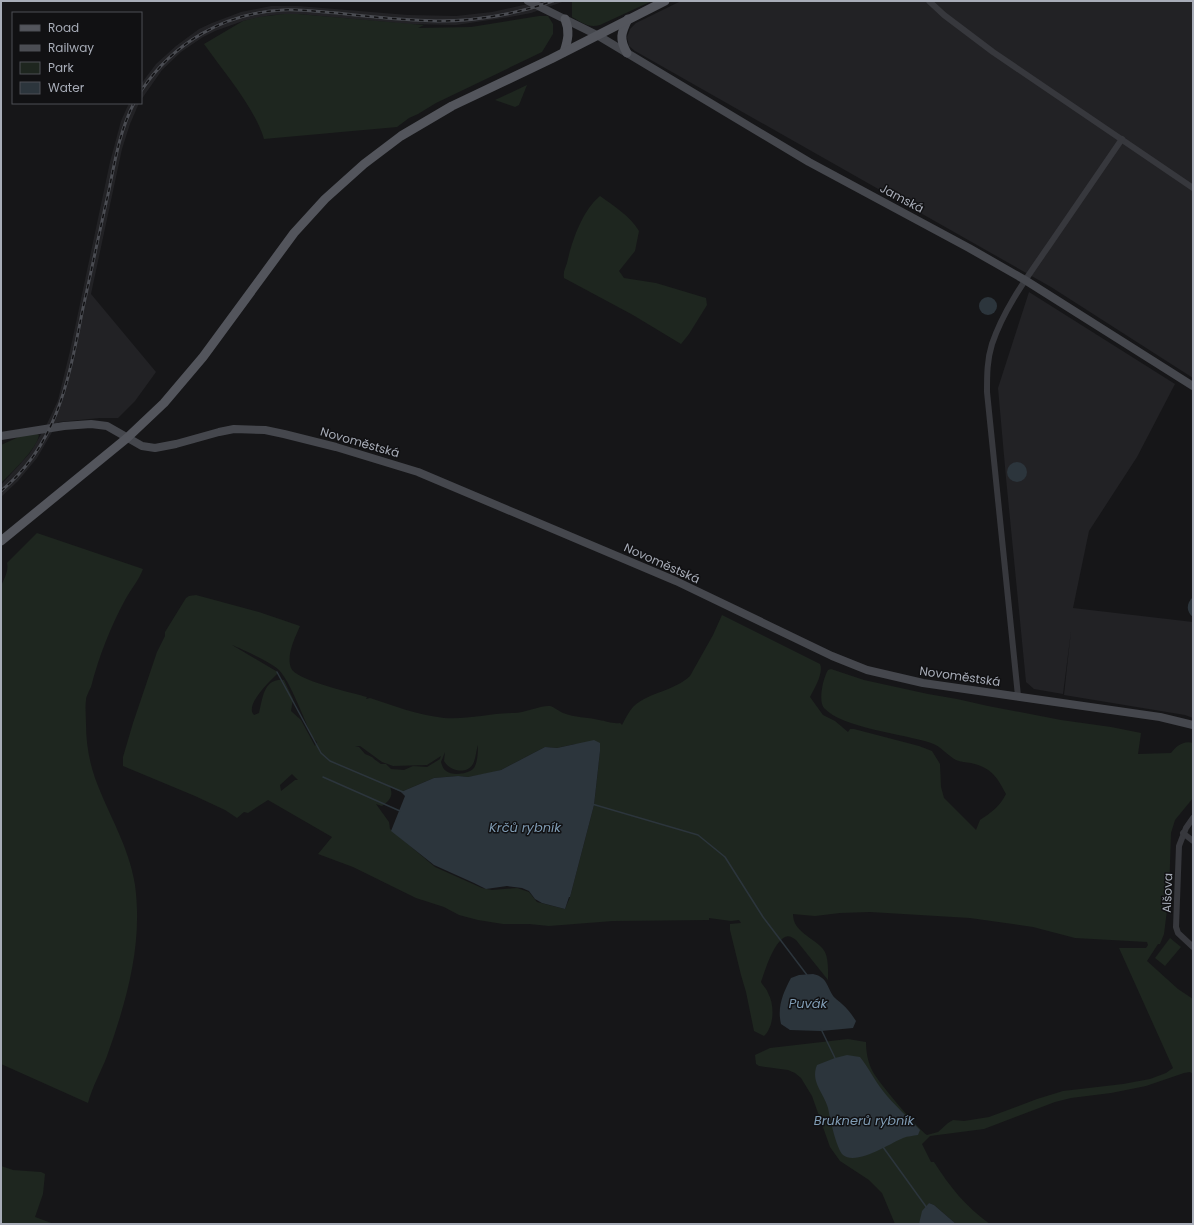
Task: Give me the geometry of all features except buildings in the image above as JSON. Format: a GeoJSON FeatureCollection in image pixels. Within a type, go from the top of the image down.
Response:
{"type":"FeatureCollection","features":[{"type":"Feature","properties":{"kind":"main road"},"geometry":{"type":"LineString","coordinates":[[1,541],[127,438],[164,403],[203,357],[294,233],[325,199],[364,164],[401,136],[452,106],[665,1]]}},
{"type":"Feature","properties":{"kind":"main road"},"geometry":{"type":"LineString","coordinates":[[564,52],[568,39],[568,27],[565,19]]}},
{"type":"Feature","properties":{"kind":"main road"},"geometry":{"type":"LineString","coordinates":[[627,53],[622,44],[621,36],[628,19]]}},
{"type":"Feature","properties":{"kind":"street","name":"Jamská"},"geometry":{"type":"LineString","coordinates":[[528,1],[596,35],[809,162],[962,244],[1025,280],[1193,386]]}},
{"type":"Feature","properties":{"kind":"street"},"geometry":{"type":"LineString","coordinates":[[929,1],[944,15],[993,52],[1193,188]]}},
{"type":"Feature","properties":{"kind":"street"},"geometry":{"type":"LineString","coordinates":[[1018,696],[987,392],[989,358],[992,343],[1002,319],[1025,280],[1122,139]]}},
{"type":"Feature","properties":{"kind":"street","name":"Novoměstská"},"geometry":{"type":"LineString","coordinates":[[1,436],[64,426],[91,424],[107,426],[142,446],[156,448],[219,432],[248,429],[266,430],[336,447],[418,472],[676,581],[832,656],[883,675],[923,683],[1160,717],[1193,725]]}},
{"type":"Feature","properties":{"kind":"street","name":"Alšova"},"geometry":{"type":"LineString","coordinates":[[1193,818],[1183,834],[1179,846],[1176,927],[1178,933],[1193,947]]}},
{"type":"Feature","properties":{"kind":"street"},"geometry":{"type":"LineString","coordinates":[[1183,834],[1193,841]]}},
{"type":"Feature","properties":{"kind":"shaded area"},"geometry":{"type":"Polygon","coordinates":[[[538,1],[565,1],[531,13],[456,25],[407,24],[298,14],[272,15],[243,21],[203,37],[181,52],[162,70],[142,99],[142,83],[156,64],[176,46],[199,29],[241,12],[271,6],[298,6],[408,15],[456,16],[492,12],[538,1]]]}},
{"type":"Feature","properties":{"kind":"shaded area"},"geometry":{"type":"Polygon","coordinates":[[[681,1],[1193,1],[1193,378],[1051,287],[635,51],[629,46],[627,37],[630,29],[636,23],[681,1]]]}},
{"type":"Feature","properties":{"kind":"shaded area"},"geometry":{"type":"Polygon","coordinates":[[[129,104],[139,104],[122,149],[91,294],[156,372],[135,401],[118,418],[58,422],[37,458],[18,481],[1,497],[1,485],[30,453],[46,426],[58,400],[70,351],[110,162],[121,121],[129,104]]]}},
{"type":"Feature","properties":{"kind":"shaded area"},"geometry":{"type":"Polygon","coordinates":[[[1029,292],[1175,384],[1137,457],[1089,531],[1073,608],[1193,622],[1193,718],[1185,715],[1064,695],[1071,631],[1063,694],[1034,689],[1026,682],[998,388],[1029,292]]]}},
{"type":"Feature","properties":{"kind":"green space"},"geometry":{"type":"Polygon","coordinates":[[[572,1],[652,1],[600,25],[592,26],[572,17],[572,1]]]}},
{"type":"Feature","properties":{"kind":"green space"},"geometry":{"type":"Polygon","coordinates":[[[284,14],[424,25],[418,28],[471,27],[539,16],[548,16],[553,24],[553,34],[542,52],[436,103],[409,118],[397,127],[264,139],[260,127],[246,102],[204,44],[243,21],[259,17],[284,14]]]}},
{"type":"Feature","properties":{"kind":"green space"},"geometry":{"type":"Polygon","coordinates":[[[527,85],[519,105],[515,107],[495,100],[527,85]]]}},
{"type":"Feature","properties":{"kind":"green space"},"geometry":{"type":"Polygon","coordinates":[[[600,196],[626,216],[639,231],[635,251],[619,271],[624,278],[656,283],[706,298],[707,305],[681,344],[633,315],[564,278],[564,270],[579,227],[588,210],[600,196]]]}},
{"type":"Feature","properties":{"kind":"green space"},"geometry":{"type":"Polygon","coordinates":[[[23,435],[39,435],[37,441],[29,454],[1,483],[1,445],[23,435]]]}},
{"type":"Feature","properties":{"kind":"green space"},"geometry":{"type":"Polygon","coordinates":[[[37,533],[143,569],[114,621],[101,653],[91,687],[86,697],[87,738],[91,765],[100,791],[118,830],[128,857],[135,885],[137,907],[135,950],[127,993],[107,1056],[88,1103],[1,1064],[1,586],[7,572],[7,563],[37,533]]]}},
{"type":"Feature","properties":{"kind":"green space"},"geometry":{"type":"Polygon","coordinates":[[[196,595],[259,612],[300,626],[290,652],[291,668],[295,673],[313,681],[367,697],[366,699],[370,698],[406,710],[444,718],[518,713],[550,706],[568,715],[612,723],[620,723],[622,725],[630,710],[640,701],[677,685],[690,676],[713,635],[722,615],[820,664],[820,676],[810,697],[823,715],[835,721],[848,732],[850,729],[854,729],[919,746],[932,751],[940,764],[941,787],[944,798],[976,830],[980,820],[995,809],[1006,794],[997,778],[989,771],[978,765],[956,760],[938,746],[931,743],[874,730],[845,721],[833,715],[824,708],[821,700],[823,684],[828,670],[831,669],[864,680],[928,694],[1061,720],[1141,733],[1138,754],[1171,753],[1180,744],[1186,742],[1193,743],[1193,798],[1175,820],[1171,833],[1169,894],[1164,934],[1160,944],[1158,944],[1147,961],[1178,989],[1193,999],[1193,1074],[1190,1072],[1184,1073],[1146,1086],[1055,1102],[984,1129],[930,1136],[922,1144],[931,1162],[934,1162],[952,1188],[966,1203],[990,1224],[956,1224],[934,1205],[929,1203],[919,1224],[895,1224],[882,1193],[869,1180],[840,1161],[830,1147],[812,1096],[801,1078],[788,1070],[759,1066],[756,1064],[755,1055],[770,1048],[848,1039],[866,1042],[867,1054],[871,1069],[890,1095],[927,1135],[938,1132],[953,1120],[964,1121],[989,1117],[1063,1091],[1123,1084],[1150,1079],[1166,1073],[1173,1068],[1119,948],[1146,948],[1148,945],[1147,942],[1075,938],[1033,927],[970,918],[870,912],[815,916],[793,914],[796,925],[800,930],[819,945],[825,952],[828,964],[828,980],[796,940],[788,936],[781,940],[773,951],[761,982],[767,990],[772,1004],[772,1022],[764,1036],[754,1031],[746,992],[730,930],[730,924],[741,923],[739,920],[731,921],[709,918],[709,920],[613,921],[549,926],[503,924],[478,920],[459,915],[444,907],[416,898],[353,867],[318,854],[332,837],[268,800],[248,813],[244,812],[237,818],[225,810],[195,796],[123,766],[123,757],[133,723],[157,652],[165,636],[165,632],[186,598],[196,595]],[[232,645],[278,673],[255,699],[252,711],[254,715],[259,713],[265,690],[268,686],[277,680],[284,680],[293,699],[291,711],[301,720],[315,746],[317,742],[312,737],[288,683],[279,670],[264,660],[232,645]],[[575,744],[557,748],[545,747],[501,770],[490,773],[468,777],[458,776],[434,778],[401,792],[390,787],[391,796],[389,800],[382,806],[376,804],[389,822],[390,829],[435,867],[482,888],[492,890],[517,888],[529,892],[537,902],[565,909],[570,897],[594,805],[600,751],[575,744]],[[478,745],[474,762],[467,770],[463,771],[454,769],[444,761],[445,752],[441,762],[443,768],[452,774],[471,771],[476,764],[478,745]],[[355,746],[359,747],[365,754],[381,764],[386,764],[391,769],[404,770],[413,766],[427,767],[440,759],[441,756],[427,765],[393,766],[382,762],[360,746],[355,746]],[[292,774],[280,785],[281,791],[295,780],[298,780],[292,774]]]}},
{"type":"Feature","properties":{"kind":"green space"},"geometry":{"type":"Polygon","coordinates":[[[1170,938],[1181,947],[1165,966],[1155,958],[1170,938]]]}},
{"type":"Feature","properties":{"kind":"green space"},"geometry":{"type":"Polygon","coordinates":[[[1,1166],[13,1170],[41,1172],[45,1174],[43,1194],[35,1217],[54,1224],[1,1224],[1,1166]]]}},
{"type":"Feature","properties":{"kind":"water"},"geometry":{"type":"Polygon","coordinates":[[[988,297],[994,300],[997,306],[994,312],[988,315],[982,312],[979,306],[982,300],[988,297]]]}},
{"type":"Feature","properties":{"kind":"water"},"geometry":{"type":"Polygon","coordinates":[[[1017,462],[1024,465],[1027,472],[1024,479],[1017,482],[1010,479],[1007,472],[1010,465],[1017,462]]]}},
{"type":"Feature","properties":{"kind":"water"},"geometry":{"type":"Polygon","coordinates":[[[1193,597],[1193,617],[1189,613],[1188,605],[1193,597]]]}},
{"type":"Feature","properties":{"kind":"water","name":"Krčů rybník"},"geometry":{"type":"Polygon","coordinates":[[[594,740],[600,743],[600,751],[594,805],[570,897],[565,909],[542,903],[535,899],[529,891],[522,888],[507,886],[486,889],[434,865],[391,831],[405,796],[401,792],[434,778],[458,776],[468,777],[501,770],[545,747],[557,748],[594,740]]]}},
{"type":"Feature","properties":{"kind":"water","name":"Puvák"},"geometry":{"type":"Polygon","coordinates":[[[813,974],[825,981],[832,995],[851,1014],[856,1021],[853,1028],[821,1031],[790,1030],[781,1024],[780,1006],[791,978],[799,975],[813,974]]]}},
{"type":"Feature","properties":{"kind":"water","name":"Bruknerů rybník"},"geometry":{"type":"Polygon","coordinates":[[[847,1055],[860,1057],[883,1091],[920,1130],[918,1135],[903,1138],[865,1156],[849,1158],[843,1155],[836,1140],[828,1108],[816,1082],[815,1071],[817,1065],[847,1055]]]}},
{"type":"Feature","properties":{"kind":"water"},"geometry":{"type":"Polygon","coordinates":[[[929,1203],[934,1205],[956,1224],[919,1224],[922,1211],[929,1203]]]}},
{"type":"Feature","properties":{"kind":"waterway"},"geometry":{"type":"LineString","coordinates":[[277,672],[321,753],[330,761],[403,792]]}},
{"type":"Feature","properties":{"kind":"waterway"},"geometry":{"type":"LineString","coordinates":[[323,777],[400,811]]}},
{"type":"Feature","properties":{"kind":"waterway"},"geometry":{"type":"LineString","coordinates":[[592,804],[698,835],[725,857],[763,917],[807,975]]}},
{"type":"Feature","properties":{"kind":"waterway"},"geometry":{"type":"LineString","coordinates":[[821,1029],[835,1058]]}},
{"type":"Feature","properties":{"kind":"waterway"},"geometry":{"type":"LineString","coordinates":[[883,1147],[927,1208]]}},
{"type":"Feature","properties":{"kind":"railway"},"geometry":{"type":"LineString","coordinates":[[142,90],[168,59],[184,45],[221,24],[240,17],[261,12],[296,10],[400,19],[452,21],[496,16],[525,10],[553,1]]}},
{"type":"Feature","properties":{"kind":"railway"},"geometry":{"type":"LineString","coordinates":[[1,491],[21,472],[36,452],[49,430],[66,384],[118,145],[134,104]]}}]}
